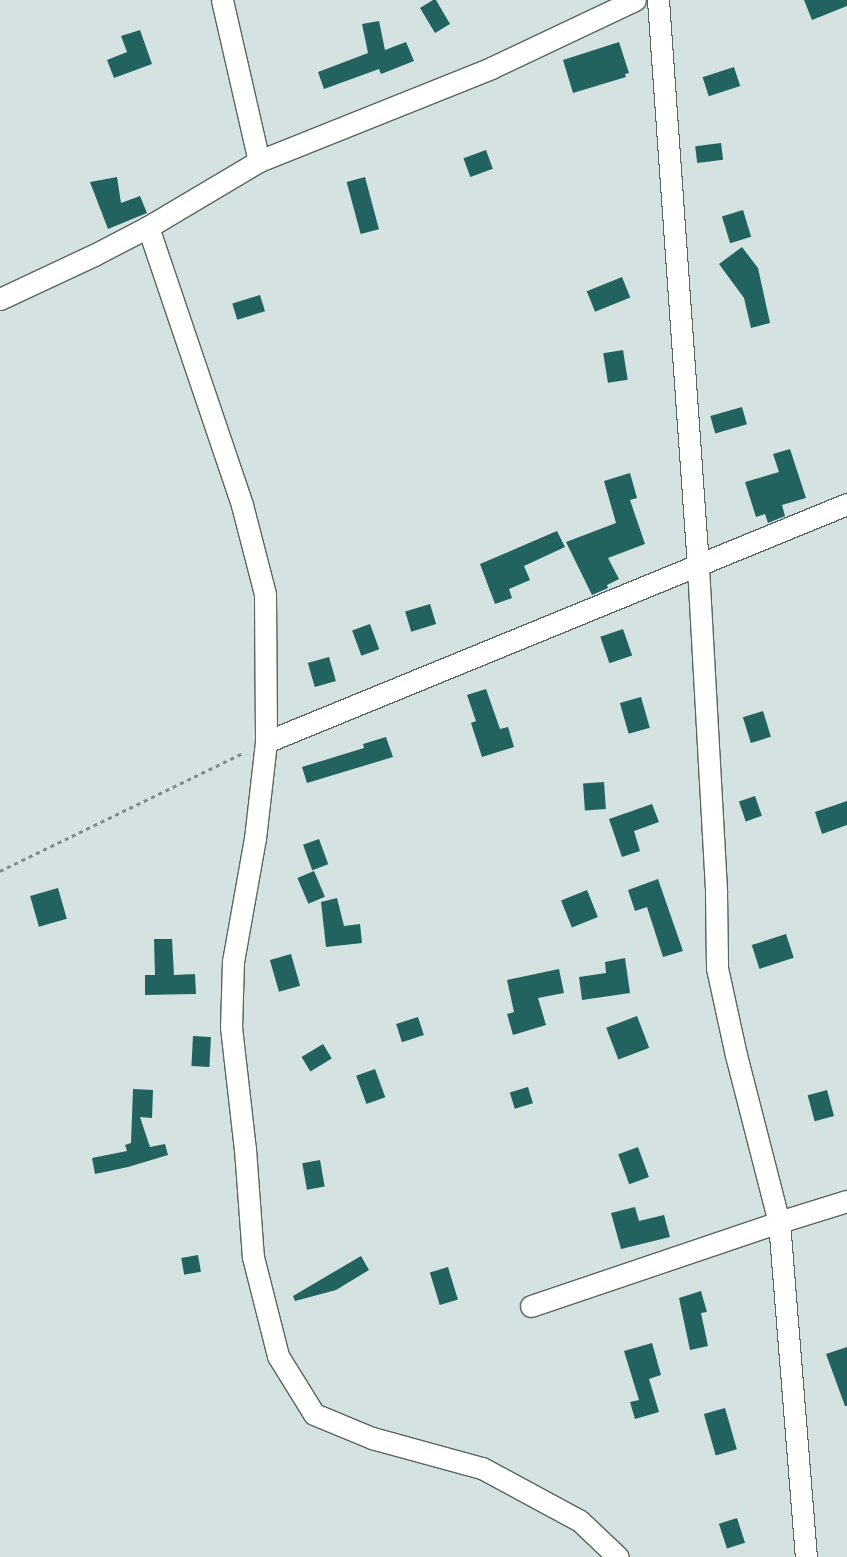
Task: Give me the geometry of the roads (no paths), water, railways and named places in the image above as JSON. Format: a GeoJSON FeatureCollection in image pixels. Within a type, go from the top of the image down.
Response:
{"type":"FeatureCollection","features":[{"type":"Feature","properties":{"kind":"street"},"geometry":{"type":"LineString","coordinates":[[222,0],[259,161]]}},
{"type":"Feature","properties":{"kind":"street"},"geometry":{"type":"LineString","coordinates":[[0,299],[94,255],[148,227],[259,161],[491,68],[635,0]]}},
{"type":"Feature","properties":{"kind":"street"},"geometry":{"type":"LineString","coordinates":[[658,0],[698,567],[716,893],[717,968],[736,1055],[779,1222],[806,1557]]}},
{"type":"Feature","properties":{"kind":"street"},"geometry":{"type":"LineString","coordinates":[[148,227],[242,505],[265,594],[266,742],[254,838],[233,961],[231,1027],[246,1149],[253,1257],[278,1356],[314,1414],[372,1438],[482,1468],[580,1521],[618,1557]]}},
{"type":"Feature","properties":{"kind":"street"},"geometry":{"type":"LineString","coordinates":[[266,742],[698,567],[847,504]]}},
{"type":"Feature","properties":{"kind":"street"},"geometry":{"type":"LineString","coordinates":[[532,1306],[779,1222],[847,1201]]}}]}
